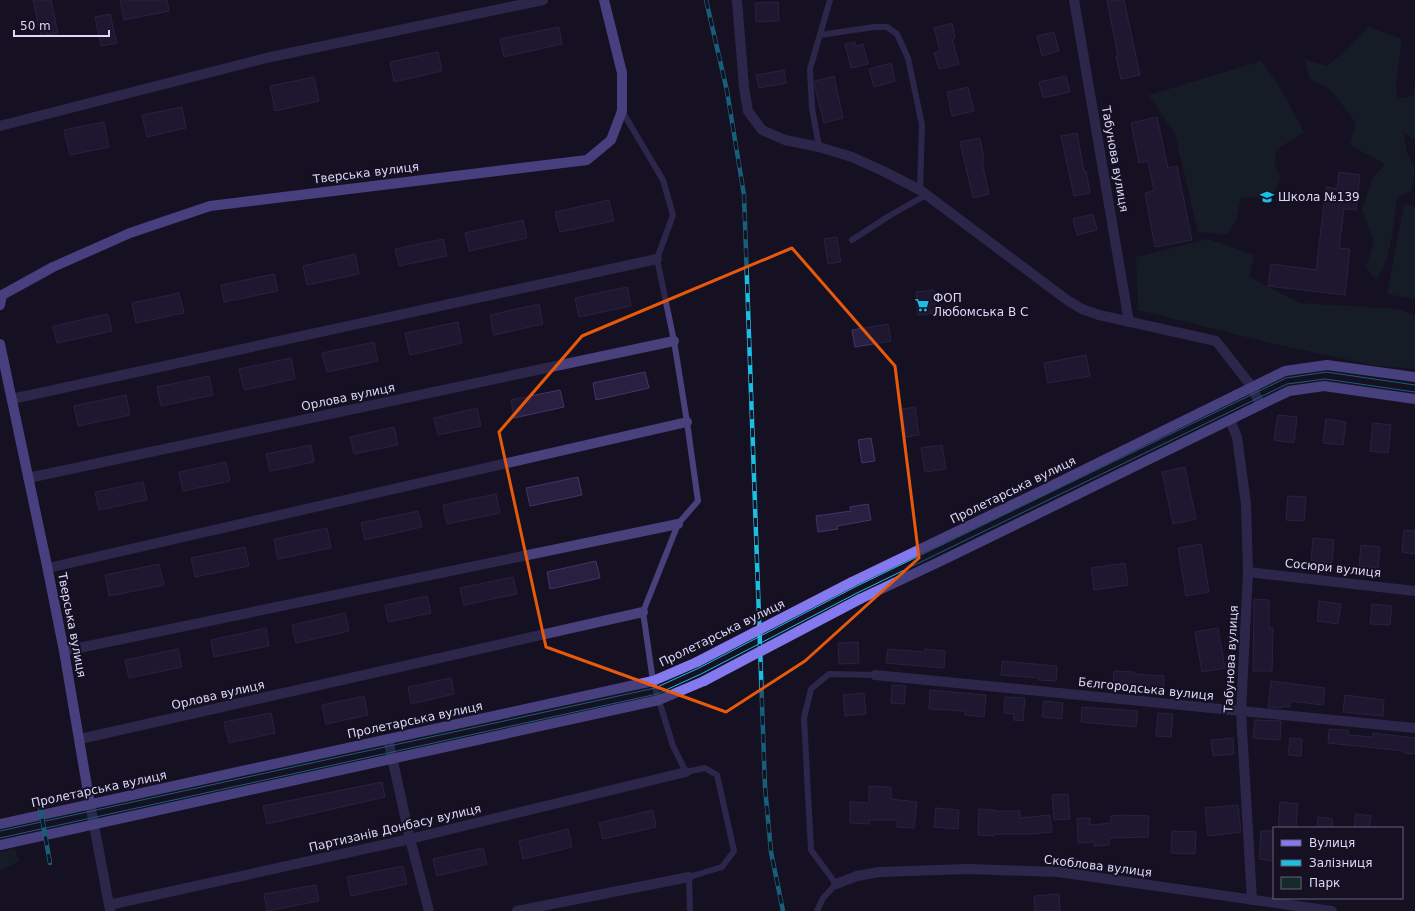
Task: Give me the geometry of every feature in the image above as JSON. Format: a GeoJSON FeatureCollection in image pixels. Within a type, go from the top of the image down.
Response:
{"type":"FeatureCollection","features":[{"type":"Feature","properties":{"kind":"main road","name":"Тверська вулиця"},"geometry":{"type":"LineString","coordinates":[[1,298],[53,267],[130,233],[210,206],[587,160],[611,140],[622,111],[622,73],[604,0]]}},
{"type":"Feature","properties":{"kind":"main road","name":"Тверська вулиця"},"geometry":{"type":"LineString","coordinates":[[0,344],[48,568],[80,739],[90,804]]}},
{"type":"Feature","properties":{"kind":"main road","name":"Пролетарська вулиця"},"geometry":{"type":"LineString","coordinates":[[0,824],[653,681],[697,662],[852,582],[1252,388],[1284,371],[1327,365],[1415,377]]}},
{"type":"Feature","properties":{"kind":"main road"},"geometry":{"type":"LineString","coordinates":[[0,845],[659,700],[704,681],[860,599],[1289,391],[1324,386],[1415,399]]}},
{"type":"Feature","properties":{"kind":"street"},"geometry":{"type":"LineString","coordinates":[[0,126],[266,58],[543,0]]}},
{"type":"Feature","properties":{"kind":"street"},"geometry":{"type":"LineString","coordinates":[[737,0],[744,87],[748,111],[762,130],[785,140],[819,147],[852,157],[923,192],[1067,300],[1082,309],[1099,315],[1216,341],[1252,388],[1260,404]]}},
{"type":"Feature","properties":{"kind":"street","name":"Табунова вулиця"},"geometry":{"type":"LineString","coordinates":[[1074,0],[1129,322]]}},
{"type":"Feature","properties":{"kind":"street"},"geometry":{"type":"LineString","coordinates":[[12,399],[657,259]]}},
{"type":"Feature","properties":{"kind":"street","name":"Орлова вулиця"},"geometry":{"type":"LineString","coordinates":[[28,478],[674,341]]}},
{"type":"Feature","properties":{"kind":"street","name":"Табунова вулиця"},"geometry":{"type":"LineString","coordinates":[[1230,420],[1237,437],[1246,504],[1248,572],[1241,712],[1252,900]]}},
{"type":"Feature","properties":{"kind":"street"},"geometry":{"type":"LineString","coordinates":[[48,568],[687,422]]}},
{"type":"Feature","properties":{"kind":"street"},"geometry":{"type":"LineString","coordinates":[[64,651],[678,524]]}},
{"type":"Feature","properties":{"kind":"street","name":"Сосюри вулиця"},"geometry":{"type":"LineString","coordinates":[[1248,572],[1415,591]]}},
{"type":"Feature","properties":{"kind":"street","name":"Орлова вулиця"},"geometry":{"type":"LineString","coordinates":[[80,739],[643,612]]}},
{"type":"Feature","properties":{"kind":"street","name":"Бєлгородська вулиця"},"geometry":{"type":"LineString","coordinates":[[875,675],[1415,728]]}},
{"type":"Feature","properties":{"kind":"street"},"geometry":{"type":"LineString","coordinates":[[388,739],[410,839],[429,911]]}},
{"type":"Feature","properties":{"kind":"street","name":"Партизанів Донбасу вулиця"},"geometry":{"type":"LineString","coordinates":[[110,908],[410,839],[686,772]]}},
{"type":"Feature","properties":{"kind":"street","name":"Тверська вулиця"},"geometry":{"type":"LineString","coordinates":[[90,804],[110,908]]}},
{"type":"Feature","properties":{"kind":"street","name":"Скоблова вулиця"},"geometry":{"type":"LineString","coordinates":[[836,884],[857,876],[879,872],[968,869],[1058,872],[1332,911]]}},
{"type":"Feature","properties":{"kind":"street"},"geometry":{"type":"LineString","coordinates":[[517,911],[689,877]]}},
{"type":"Feature","properties":{"kind":"lane"},"geometry":{"type":"LineString","coordinates":[[819,147],[812,108],[810,69],[830,0]]}},
{"type":"Feature","properties":{"kind":"lane"},"geometry":{"type":"LineString","coordinates":[[820,35],[874,27],[887,27],[897,34],[908,58],[922,124],[923,192],[852,240]]}},
{"type":"Feature","properties":{"kind":"lane"},"geometry":{"type":"LineString","coordinates":[[622,111],[663,180],[673,215],[657,259],[674,341],[698,501],[678,524],[643,612],[653,681],[673,746],[686,772],[705,768],[717,775],[734,851],[722,867],[689,877],[690,911]]}},
{"type":"Feature","properties":{"kind":"lane"},"geometry":{"type":"LineString","coordinates":[[817,911],[823,898],[836,884],[811,850],[804,718],[811,689],[830,674],[875,675]]}},
{"type":"Feature","properties":{"kind":"highlighted area"},"geometry":{"type":"Polygon","coordinates":[[[792,248],[895,366],[919,558],[805,661],[726,712],[546,647],[499,432],[582,336],[792,248]]]}},
{"type":"Feature","properties":{"kind":"green space"},"geometry":{"type":"Polygon","coordinates":[[[1368,27],[1402,39],[1396,82],[1397,99],[1413,96],[1415,82],[1415,140],[1403,132],[1407,152],[1415,170],[1411,191],[1397,197],[1391,241],[1385,263],[1376,280],[1366,267],[1374,242],[1362,209],[1372,180],[1385,164],[1350,145],[1356,123],[1331,90],[1310,79],[1304,59],[1327,66],[1348,49],[1368,27]]]}},
{"type":"Feature","properties":{"kind":"green space"},"geometry":{"type":"Polygon","coordinates":[[[1261,61],[1281,89],[1304,132],[1276,150],[1275,166],[1281,179],[1271,197],[1241,198],[1236,220],[1227,235],[1198,232],[1175,134],[1149,95],[1261,61]]]}},
{"type":"Feature","properties":{"kind":"green space"},"geometry":{"type":"Polygon","coordinates":[[[1404,204],[1415,206],[1415,299],[1387,294],[1404,204]]]}},
{"type":"Feature","properties":{"kind":"green space"},"geometry":{"type":"Polygon","coordinates":[[[1208,239],[1254,255],[1249,277],[1300,303],[1397,309],[1415,315],[1415,369],[1373,365],[1270,343],[1138,310],[1136,257],[1208,239]]]}},
{"type":"Feature","properties":{"kind":"green space"},"geometry":{"type":"Polygon","coordinates":[[[15,849],[19,861],[0,871],[0,852],[15,849]]]}},
{"type":"Feature","properties":{"kind":"building"},"geometry":{"type":"Polygon","coordinates":[[[33,0],[51,0],[58,33],[41,36],[33,0]]]}},
{"type":"Feature","properties":{"kind":"building"},"geometry":{"type":"Polygon","coordinates":[[[120,0],[167,0],[169,11],[124,20],[120,0]]]}},
{"type":"Feature","properties":{"kind":"building"},"geometry":{"type":"Polygon","coordinates":[[[1107,0],[1124,0],[1140,75],[1121,79],[1107,0]]]}},
{"type":"Feature","properties":{"kind":"building"},"geometry":{"type":"Polygon","coordinates":[[[778,2],[779,21],[756,22],[755,3],[778,2]]]}},
{"type":"Feature","properties":{"kind":"building"},"geometry":{"type":"Polygon","coordinates":[[[110,14],[117,43],[101,46],[95,17],[110,14]]]}},
{"type":"Feature","properties":{"kind":"building"},"geometry":{"type":"Polygon","coordinates":[[[952,23],[955,38],[952,39],[959,64],[939,69],[934,53],[940,51],[934,28],[952,23]]]}},
{"type":"Feature","properties":{"kind":"building"},"geometry":{"type":"Polygon","coordinates":[[[559,27],[562,44],[504,57],[500,39],[559,27]]]}},
{"type":"Feature","properties":{"kind":"building"},"geometry":{"type":"Polygon","coordinates":[[[1054,32],[1059,51],[1042,56],[1037,36],[1054,32]]]}},
{"type":"Feature","properties":{"kind":"building"},"geometry":{"type":"Polygon","coordinates":[[[855,42],[856,46],[863,44],[868,64],[851,68],[845,44],[855,42]]]}},
{"type":"Feature","properties":{"kind":"building"},"geometry":{"type":"Polygon","coordinates":[[[438,52],[442,71],[394,82],[390,62],[438,52]]]}},
{"type":"Feature","properties":{"kind":"building"},"geometry":{"type":"Polygon","coordinates":[[[891,63],[895,81],[874,87],[869,69],[891,63]]]}},
{"type":"Feature","properties":{"kind":"building"},"geometry":{"type":"Polygon","coordinates":[[[784,70],[786,83],[759,88],[756,75],[784,70]]]}},
{"type":"Feature","properties":{"kind":"building"},"geometry":{"type":"Polygon","coordinates":[[[834,76],[843,118],[824,123],[815,88],[815,81],[834,76]]]}},
{"type":"Feature","properties":{"kind":"building"},"geometry":{"type":"Polygon","coordinates":[[[1066,76],[1070,92],[1043,98],[1039,82],[1066,76]]]}},
{"type":"Feature","properties":{"kind":"building"},"geometry":{"type":"Polygon","coordinates":[[[314,77],[319,101],[275,111],[270,86],[314,77]]]}},
{"type":"Feature","properties":{"kind":"building"},"geometry":{"type":"Polygon","coordinates":[[[968,87],[974,111],[952,116],[947,92],[968,87]]]}},
{"type":"Feature","properties":{"kind":"building"},"geometry":{"type":"Polygon","coordinates":[[[182,107],[186,128],[147,137],[142,115],[182,107]]]}},
{"type":"Feature","properties":{"kind":"building"},"geometry":{"type":"Polygon","coordinates":[[[1157,117],[1168,168],[1177,166],[1192,240],[1155,247],[1145,193],[1154,191],[1148,161],[1139,163],[1131,123],[1157,117]]]}},
{"type":"Feature","properties":{"kind":"building"},"geometry":{"type":"Polygon","coordinates":[[[104,122],[109,147],[70,155],[64,130],[104,122]]]}},
{"type":"Feature","properties":{"kind":"building"},"geometry":{"type":"Polygon","coordinates":[[[1077,133],[1084,171],[1086,171],[1090,193],[1074,196],[1061,136],[1077,133]]]}},
{"type":"Feature","properties":{"kind":"building"},"geometry":{"type":"Polygon","coordinates":[[[980,138],[984,160],[982,161],[989,194],[973,198],[960,142],[980,138]]]}},
{"type":"Feature","properties":{"kind":"building"},"geometry":{"type":"Polygon","coordinates":[[[1339,172],[1360,175],[1356,210],[1344,209],[1339,248],[1350,249],[1345,295],[1268,286],[1271,264],[1316,270],[1326,187],[1337,189],[1339,172]]]}},
{"type":"Feature","properties":{"kind":"building"},"geometry":{"type":"Polygon","coordinates":[[[609,200],[614,221],[560,232],[555,212],[609,200]]]}},
{"type":"Feature","properties":{"kind":"building"},"geometry":{"type":"Polygon","coordinates":[[[1093,214],[1097,230],[1077,235],[1073,219],[1093,214]]]}},
{"type":"Feature","properties":{"kind":"building"},"geometry":{"type":"Polygon","coordinates":[[[523,220],[527,238],[469,251],[465,233],[523,220]]]}},
{"type":"Feature","properties":{"kind":"building"},"geometry":{"type":"Polygon","coordinates":[[[837,237],[841,262],[828,264],[824,239],[837,237]]]}},
{"type":"Feature","properties":{"kind":"building"},"geometry":{"type":"Polygon","coordinates":[[[443,239],[447,256],[399,266],[395,249],[443,239]]]}},
{"type":"Feature","properties":{"kind":"building"},"geometry":{"type":"Polygon","coordinates":[[[355,254],[359,274],[307,285],[303,266],[355,254]]]}},
{"type":"Feature","properties":{"kind":"building"},"geometry":{"type":"Polygon","coordinates":[[[274,274],[278,291],[224,302],[221,285],[274,274]]]}},
{"type":"Feature","properties":{"kind":"building"},"geometry":{"type":"Polygon","coordinates":[[[627,287],[631,306],[579,317],[575,298],[627,287]]]}},
{"type":"Feature","properties":{"kind":"building"},"geometry":{"type":"Polygon","coordinates":[[[934,290],[936,313],[918,315],[916,292],[934,290]]]}},
{"type":"Feature","properties":{"kind":"building"},"geometry":{"type":"Polygon","coordinates":[[[179,293],[184,313],[136,323],[132,303],[179,293]]]}},
{"type":"Feature","properties":{"kind":"building"},"geometry":{"type":"Polygon","coordinates":[[[539,304],[543,324],[494,335],[490,315],[539,304]]]}},
{"type":"Feature","properties":{"kind":"building"},"geometry":{"type":"Polygon","coordinates":[[[108,314],[112,331],[57,343],[53,326],[108,314]]]}},
{"type":"Feature","properties":{"kind":"building"},"geometry":{"type":"Polygon","coordinates":[[[458,322],[462,343],[410,355],[405,333],[458,322]]]}},
{"type":"Feature","properties":{"kind":"building"},"geometry":{"type":"Polygon","coordinates":[[[888,324],[891,341],[855,347],[852,330],[888,324]]]}},
{"type":"Feature","properties":{"kind":"building"},"geometry":{"type":"Polygon","coordinates":[[[374,342],[378,361],[327,372],[322,353],[374,342]]]}},
{"type":"Feature","properties":{"kind":"building"},"geometry":{"type":"Polygon","coordinates":[[[1086,355],[1090,376],[1048,383],[1044,363],[1086,355]]]}},
{"type":"Feature","properties":{"kind":"building"},"geometry":{"type":"Polygon","coordinates":[[[291,358],[295,379],[244,390],[239,369],[291,358]]]}},
{"type":"Feature","properties":{"kind":"building"},"geometry":{"type":"Polygon","coordinates":[[[645,372],[649,388],[596,400],[593,383],[645,372]]]}},
{"type":"Feature","properties":{"kind":"building"},"geometry":{"type":"Polygon","coordinates":[[[209,376],[213,395],[161,406],[157,387],[209,376]]]}},
{"type":"Feature","properties":{"kind":"building"},"geometry":{"type":"Polygon","coordinates":[[[560,390],[564,407],[514,418],[511,400],[560,390]]]}},
{"type":"Feature","properties":{"kind":"building"},"geometry":{"type":"Polygon","coordinates":[[[126,395],[130,415],[78,426],[74,406],[126,395]]]}},
{"type":"Feature","properties":{"kind":"building"},"geometry":{"type":"Polygon","coordinates":[[[915,407],[919,435],[906,437],[902,409],[915,407]]]}},
{"type":"Feature","properties":{"kind":"building"},"geometry":{"type":"Polygon","coordinates":[[[477,408],[481,426],[438,435],[434,418],[477,408]]]}},
{"type":"Feature","properties":{"kind":"building"},"geometry":{"type":"Polygon","coordinates":[[[1278,415],[1297,417],[1294,443],[1274,440],[1278,415]]]}},
{"type":"Feature","properties":{"kind":"building"},"geometry":{"type":"Polygon","coordinates":[[[1326,419],[1346,422],[1343,445],[1323,443],[1326,419]]]}},
{"type":"Feature","properties":{"kind":"building"},"geometry":{"type":"Polygon","coordinates":[[[1373,423],[1391,425],[1388,453],[1370,451],[1373,423]]]}},
{"type":"Feature","properties":{"kind":"building"},"geometry":{"type":"Polygon","coordinates":[[[394,427],[398,445],[354,454],[350,437],[394,427]]]}},
{"type":"Feature","properties":{"kind":"building"},"geometry":{"type":"Polygon","coordinates":[[[871,438],[875,461],[862,463],[858,440],[871,438]]]}},
{"type":"Feature","properties":{"kind":"building"},"geometry":{"type":"Polygon","coordinates":[[[311,445],[314,462],[270,471],[266,454],[311,445]]]}},
{"type":"Feature","properties":{"kind":"building"},"geometry":{"type":"Polygon","coordinates":[[[942,445],[946,469],[925,472],[921,448],[942,445]]]}},
{"type":"Feature","properties":{"kind":"building"},"geometry":{"type":"Polygon","coordinates":[[[226,462],[230,481],[183,491],[179,472],[226,462]]]}},
{"type":"Feature","properties":{"kind":"building"},"geometry":{"type":"Polygon","coordinates":[[[1185,467],[1196,519],[1173,524],[1162,472],[1185,467]]]}},
{"type":"Feature","properties":{"kind":"building"},"geometry":{"type":"Polygon","coordinates":[[[578,477],[582,495],[530,506],[526,488],[578,477]]]}},
{"type":"Feature","properties":{"kind":"building"},"geometry":{"type":"Polygon","coordinates":[[[143,482],[147,500],[99,510],[95,492],[143,482]]]}},
{"type":"Feature","properties":{"kind":"building"},"geometry":{"type":"Polygon","coordinates":[[[496,494],[500,513],[447,524],[443,505],[496,494]]]}},
{"type":"Feature","properties":{"kind":"building"},"geometry":{"type":"Polygon","coordinates":[[[1288,496],[1306,497],[1304,521],[1286,520],[1288,496]]]}},
{"type":"Feature","properties":{"kind":"building"},"geometry":{"type":"Polygon","coordinates":[[[868,504],[871,520],[837,526],[838,529],[818,532],[816,516],[851,511],[850,507],[868,504]]]}},
{"type":"Feature","properties":{"kind":"building"},"geometry":{"type":"Polygon","coordinates":[[[418,511],[422,527],[365,540],[361,523],[418,511]]]}},
{"type":"Feature","properties":{"kind":"building"},"geometry":{"type":"Polygon","coordinates":[[[327,528],[331,548],[278,559],[274,539],[327,528]]]}},
{"type":"Feature","properties":{"kind":"building"},"geometry":{"type":"Polygon","coordinates":[[[1404,530],[1415,531],[1415,554],[1402,552],[1404,530]]]}},
{"type":"Feature","properties":{"kind":"building"},"geometry":{"type":"Polygon","coordinates":[[[1313,538],[1334,540],[1332,563],[1311,561],[1313,538]]]}},
{"type":"Feature","properties":{"kind":"building"},"geometry":{"type":"Polygon","coordinates":[[[1201,544],[1209,592],[1186,596],[1178,548],[1201,544]]]}},
{"type":"Feature","properties":{"kind":"building"},"geometry":{"type":"Polygon","coordinates":[[[1361,545],[1380,547],[1378,568],[1359,566],[1361,545]]]}},
{"type":"Feature","properties":{"kind":"building"},"geometry":{"type":"Polygon","coordinates":[[[245,547],[249,566],[195,577],[191,558],[245,547]]]}},
{"type":"Feature","properties":{"kind":"building"},"geometry":{"type":"Polygon","coordinates":[[[596,561],[600,578],[550,589],[547,572],[596,561]]]}},
{"type":"Feature","properties":{"kind":"building"},"geometry":{"type":"Polygon","coordinates":[[[1125,563],[1128,585],[1094,590],[1091,568],[1125,563]]]}},
{"type":"Feature","properties":{"kind":"building"},"geometry":{"type":"Polygon","coordinates":[[[159,564],[164,585],[109,596],[105,575],[159,564]]]}},
{"type":"Feature","properties":{"kind":"building"},"geometry":{"type":"Polygon","coordinates":[[[513,577],[517,594],[464,605],[460,588],[513,577]]]}},
{"type":"Feature","properties":{"kind":"building"},"geometry":{"type":"Polygon","coordinates":[[[427,596],[431,613],[388,622],[385,605],[427,596]]]}},
{"type":"Feature","properties":{"kind":"building"},"geometry":{"type":"Polygon","coordinates":[[[1254,599],[1269,600],[1269,628],[1273,628],[1272,671],[1253,671],[1254,599]]]}},
{"type":"Feature","properties":{"kind":"building"},"geometry":{"type":"Polygon","coordinates":[[[1319,601],[1341,604],[1338,624],[1317,621],[1319,601]]]}},
{"type":"Feature","properties":{"kind":"building"},"geometry":{"type":"Polygon","coordinates":[[[1372,604],[1392,606],[1390,625],[1370,624],[1372,604]]]}},
{"type":"Feature","properties":{"kind":"building"},"geometry":{"type":"Polygon","coordinates":[[[345,613],[349,631],[296,643],[292,625],[345,613]]]}},
{"type":"Feature","properties":{"kind":"building"},"geometry":{"type":"Polygon","coordinates":[[[266,628],[269,646],[214,657],[211,640],[266,628]]]}},
{"type":"Feature","properties":{"kind":"building"},"geometry":{"type":"Polygon","coordinates":[[[1218,628],[1225,668],[1202,672],[1195,632],[1218,628]]]}},
{"type":"Feature","properties":{"kind":"building"},"geometry":{"type":"Polygon","coordinates":[[[858,642],[859,663],[839,664],[838,643],[858,642]]]}},
{"type":"Feature","properties":{"kind":"building"},"geometry":{"type":"Polygon","coordinates":[[[178,649],[182,667],[129,678],[125,660],[178,649]]]}},
{"type":"Feature","properties":{"kind":"building"},"geometry":{"type":"Polygon","coordinates":[[[888,649],[925,652],[925,649],[945,651],[944,668],[886,663],[888,649]]]}},
{"type":"Feature","properties":{"kind":"building"},"geometry":{"type":"Polygon","coordinates":[[[1002,661],[1057,666],[1056,681],[1001,675],[1002,661]]]}},
{"type":"Feature","properties":{"kind":"building"},"geometry":{"type":"Polygon","coordinates":[[[1114,671],[1164,676],[1163,694],[1150,694],[1151,687],[1127,685],[1127,690],[1113,689],[1114,671]]]}},
{"type":"Feature","properties":{"kind":"building"},"geometry":{"type":"Polygon","coordinates":[[[451,678],[454,694],[411,704],[408,687],[451,678]]]}},
{"type":"Feature","properties":{"kind":"building"},"geometry":{"type":"Polygon","coordinates":[[[1271,681],[1325,688],[1323,705],[1290,701],[1290,707],[1268,707],[1271,681]]]}},
{"type":"Feature","properties":{"kind":"building"},"geometry":{"type":"Polygon","coordinates":[[[892,685],[906,686],[904,704],[891,703],[892,685]]]}},
{"type":"Feature","properties":{"kind":"building"},"geometry":{"type":"Polygon","coordinates":[[[930,690],[986,695],[984,717],[965,715],[965,711],[929,709],[930,690]]]}},
{"type":"Feature","properties":{"kind":"building"},"geometry":{"type":"Polygon","coordinates":[[[864,693],[866,714],[845,716],[843,695],[864,693]]]}},
{"type":"Feature","properties":{"kind":"building"},"geometry":{"type":"Polygon","coordinates":[[[1345,695],[1384,700],[1383,716],[1343,712],[1345,695]]]}},
{"type":"Feature","properties":{"kind":"building"},"geometry":{"type":"Polygon","coordinates":[[[364,696],[368,715],[326,724],[322,705],[364,696]]]}},
{"type":"Feature","properties":{"kind":"building"},"geometry":{"type":"Polygon","coordinates":[[[1005,697],[1025,698],[1023,721],[1014,720],[1014,714],[1004,713],[1005,697]]]}},
{"type":"Feature","properties":{"kind":"building"},"geometry":{"type":"Polygon","coordinates":[[[1044,701],[1063,703],[1062,719],[1042,717],[1044,701]]]}},
{"type":"Feature","properties":{"kind":"building"},"geometry":{"type":"Polygon","coordinates":[[[1082,707],[1138,711],[1136,727],[1081,722],[1082,707]]]}},
{"type":"Feature","properties":{"kind":"building"},"geometry":{"type":"Polygon","coordinates":[[[271,713],[275,733],[229,743],[224,722],[271,713]]]}},
{"type":"Feature","properties":{"kind":"building"},"geometry":{"type":"Polygon","coordinates":[[[1158,713],[1173,714],[1171,737],[1156,736],[1158,713]]]}},
{"type":"Feature","properties":{"kind":"building"},"geometry":{"type":"Polygon","coordinates":[[[1255,720],[1281,721],[1280,740],[1253,738],[1255,720]]]}},
{"type":"Feature","properties":{"kind":"building"},"geometry":{"type":"Polygon","coordinates":[[[1329,729],[1348,730],[1348,735],[1373,737],[1373,733],[1415,738],[1415,754],[1404,753],[1405,751],[1328,743],[1329,729]]]}},
{"type":"Feature","properties":{"kind":"building"},"geometry":{"type":"Polygon","coordinates":[[[1233,738],[1234,754],[1213,756],[1211,740],[1233,738]]]}},
{"type":"Feature","properties":{"kind":"building"},"geometry":{"type":"Polygon","coordinates":[[[1290,738],[1302,739],[1301,756],[1288,755],[1290,738]]]}},
{"type":"Feature","properties":{"kind":"building"},"geometry":{"type":"Polygon","coordinates":[[[382,782],[385,797],[267,824],[263,806],[382,782]]]}},
{"type":"Feature","properties":{"kind":"building"},"geometry":{"type":"Polygon","coordinates":[[[869,786],[891,787],[891,799],[917,802],[914,828],[897,827],[898,820],[869,820],[869,824],[850,823],[850,802],[869,803],[869,786]]]}},
{"type":"Feature","properties":{"kind":"building"},"geometry":{"type":"Polygon","coordinates":[[[1068,794],[1070,819],[1054,820],[1052,795],[1068,794]]]}},
{"type":"Feature","properties":{"kind":"building"},"geometry":{"type":"Polygon","coordinates":[[[1280,802],[1298,804],[1296,827],[1278,827],[1280,802]]]}},
{"type":"Feature","properties":{"kind":"building"},"geometry":{"type":"Polygon","coordinates":[[[1238,805],[1241,832],[1208,836],[1205,808],[1238,805]]]}},
{"type":"Feature","properties":{"kind":"building"},"geometry":{"type":"Polygon","coordinates":[[[936,808],[959,810],[958,829],[934,827],[936,808]]]}},
{"type":"Feature","properties":{"kind":"building"},"geometry":{"type":"Polygon","coordinates":[[[979,809],[995,811],[1020,811],[1020,818],[1050,815],[1052,832],[1031,834],[994,834],[994,836],[978,835],[979,809]]]}},
{"type":"Feature","properties":{"kind":"building"},"geometry":{"type":"Polygon","coordinates":[[[653,810],[656,827],[603,839],[599,823],[653,810]]]}},
{"type":"Feature","properties":{"kind":"building"},"geometry":{"type":"Polygon","coordinates":[[[1356,814],[1371,816],[1369,827],[1354,827],[1356,814]]]}},
{"type":"Feature","properties":{"kind":"building"},"geometry":{"type":"Polygon","coordinates":[[[1111,816],[1149,816],[1148,837],[1109,838],[1109,845],[1094,846],[1094,842],[1078,843],[1077,818],[1090,818],[1090,825],[1111,823],[1111,816]]]}},
{"type":"Feature","properties":{"kind":"building"},"geometry":{"type":"Polygon","coordinates":[[[1318,817],[1333,819],[1332,827],[1317,827],[1318,817]]]}},
{"type":"Feature","properties":{"kind":"building"},"geometry":{"type":"Polygon","coordinates":[[[568,829],[572,847],[523,859],[519,841],[568,829]]]}},
{"type":"Feature","properties":{"kind":"building"},"geometry":{"type":"Polygon","coordinates":[[[1172,831],[1196,832],[1195,854],[1171,853],[1172,831]]]}},
{"type":"Feature","properties":{"kind":"building"},"geometry":{"type":"Polygon","coordinates":[[[1261,831],[1273,831],[1273,861],[1259,859],[1261,831]]]}},
{"type":"Feature","properties":{"kind":"building"},"geometry":{"type":"Polygon","coordinates":[[[483,848],[487,864],[437,876],[433,859],[483,848]]]}},
{"type":"Feature","properties":{"kind":"building"},"geometry":{"type":"Polygon","coordinates":[[[403,866],[407,884],[351,896],[347,877],[403,866]]]}},
{"type":"Feature","properties":{"kind":"building"},"geometry":{"type":"Polygon","coordinates":[[[316,885],[319,901],[267,911],[264,894],[316,885]]]}},
{"type":"Feature","properties":{"kind":"building"},"geometry":{"type":"Polygon","coordinates":[[[1059,894],[1060,911],[1035,911],[1034,896],[1059,894]]]}},
{"type":"Feature","properties":{"kind":"tram line"},"geometry":{"type":"LineString","coordinates":[[0,831],[655,688],[699,668],[855,587],[1286,378],[1326,372],[1415,385]]}},
{"type":"Feature","properties":{"kind":"tram line"},"geometry":{"type":"LineString","coordinates":[[0,838],[657,694],[701,674],[857,593],[1287,384],[1325,379],[1415,392]]}},
{"type":"Feature","properties":{"kind":"railway"},"geometry":{"type":"LineString","coordinates":[[706,0],[727,91],[744,195],[765,787],[771,852],[783,911]]}},
{"type":"Feature","properties":{"kind":"railway"},"geometry":{"type":"LineString","coordinates":[[39,801],[50,863]]}},
{"type":"Feature","properties":{"kind":"place","name":"Школа №139"},"geometry":{"type":"Point","coordinates":[1267,197]}},
{"type":"Feature","properties":{"kind":"place","name":"ФОП Любомська В С"},"geometry":{"type":"Point","coordinates":[922,305]}}]}
